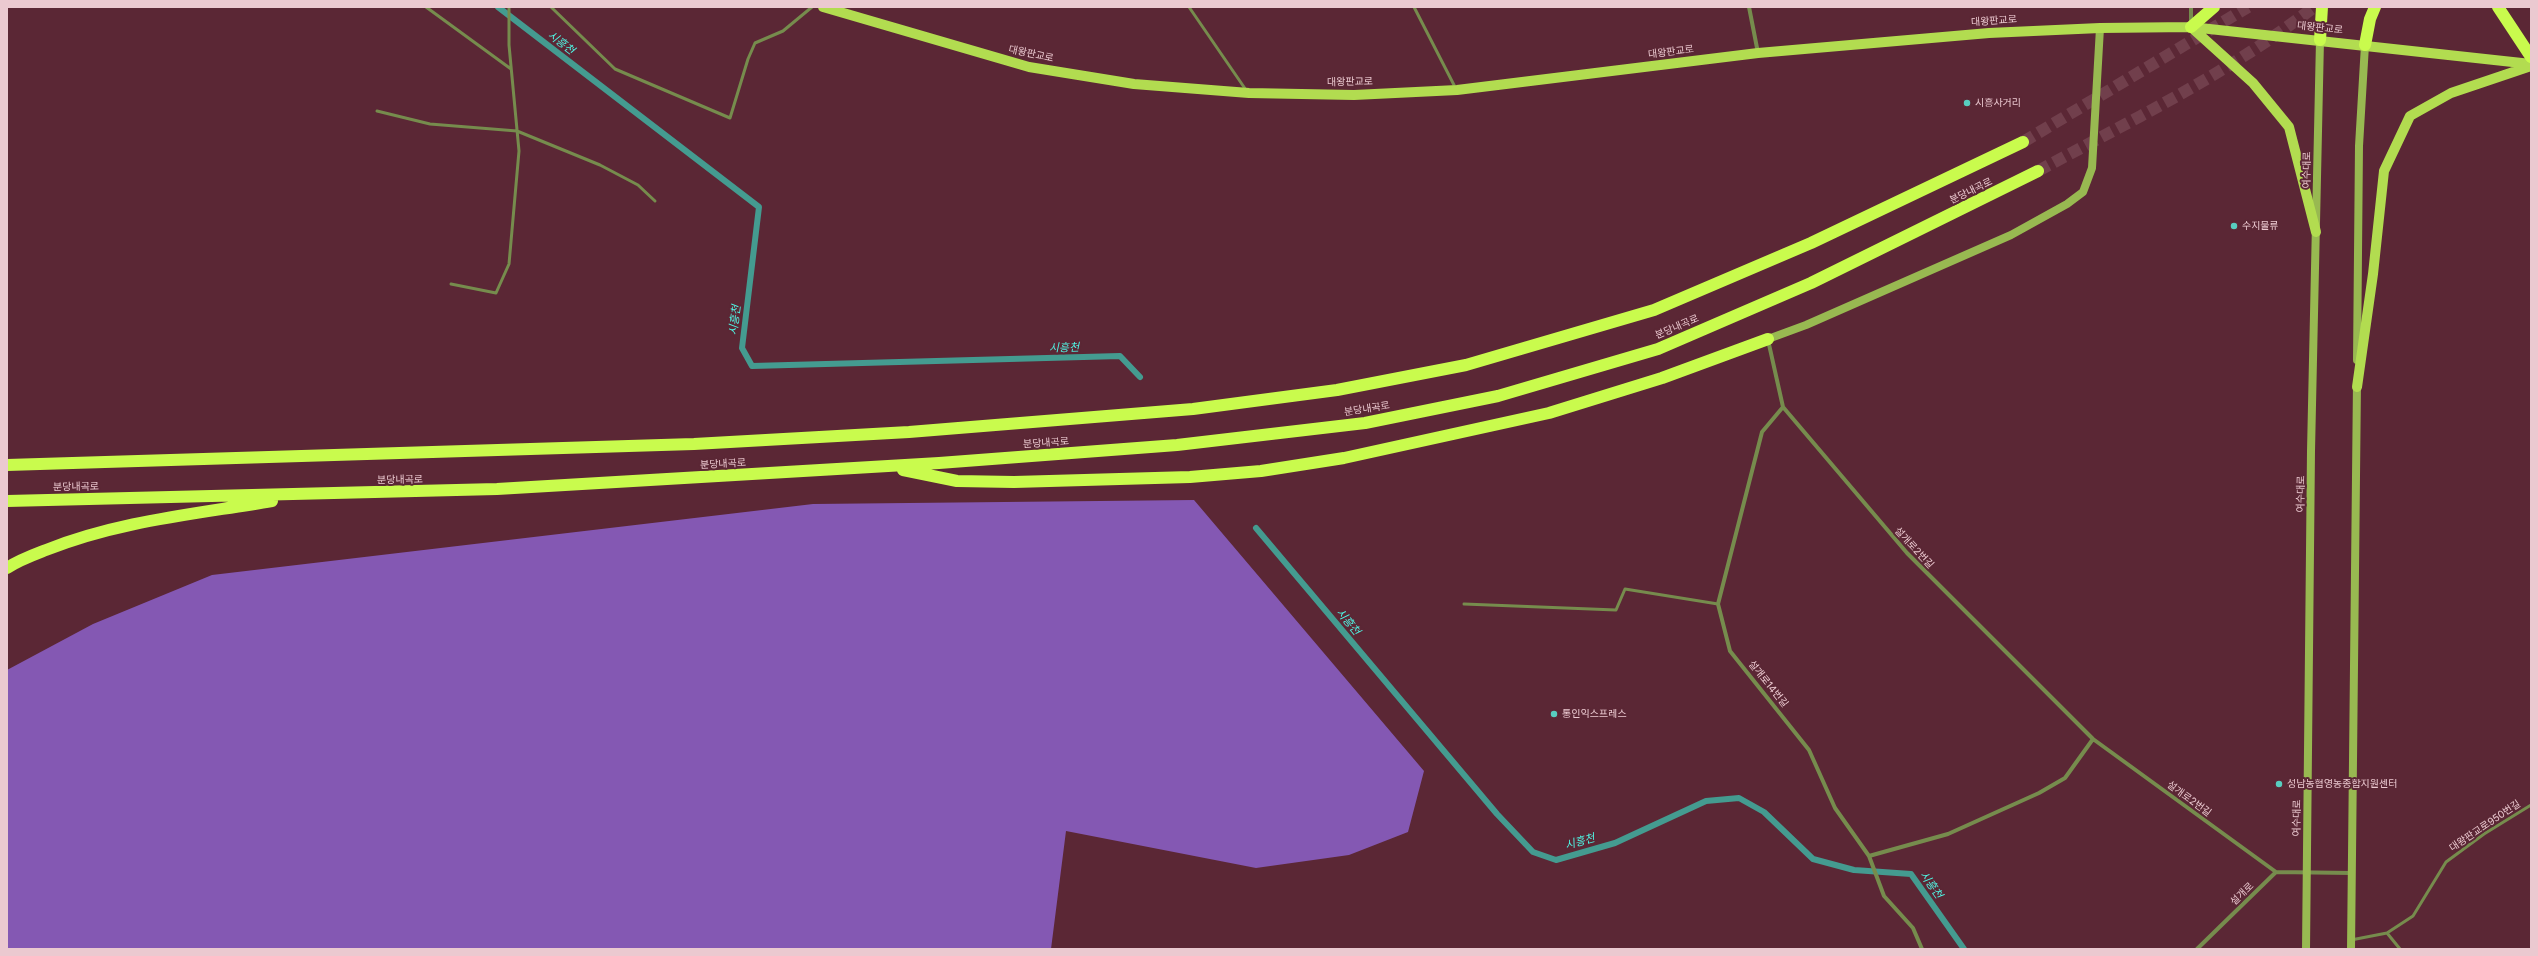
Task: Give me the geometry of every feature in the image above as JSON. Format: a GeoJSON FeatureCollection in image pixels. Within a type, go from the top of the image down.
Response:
{"type":"FeatureCollection","features":[{"type":"Feature","properties":{"kind":"highway"},"geometry":{"type":"LineString","coordinates":[[2191,27],[2214,7]]}},
{"type":"Feature","properties":{"kind":"highway"},"geometry":{"type":"LineString","coordinates":[[2320,40],[2322,7]]}},
{"type":"Feature","properties":{"kind":"highway"},"geometry":{"type":"LineString","coordinates":[[2365,45],[2370,19],[2376,7]]}},
{"type":"Feature","properties":{"kind":"highway"},"geometry":{"type":"LineString","coordinates":[[2498,7],[2531,57]]}},
{"type":"Feature","properties":{"kind":"highway"},"geometry":{"type":"LineString","coordinates":[[7,465],[686,444],[893,433],[1193,409],[1338,390],[1466,365],[1654,310],[1810,243],[2023,142]]}},
{"type":"Feature","properties":{"kind":"highway","name":"분당내곡로"},"geometry":{"type":"LineString","coordinates":[[7,501],[497,489],[887,466],[1177,445],[1365,423],[1498,396],[1658,349],[1811,283],[2038,171]]}},
{"type":"Feature","properties":{"kind":"highway"},"geometry":{"type":"LineString","coordinates":[[887,466],[964,482],[1190,477],[1260,472],[1344,458],[1549,413],[1662,378],[1768,340]]}},
{"type":"Feature","properties":{"kind":"highway"},"geometry":{"type":"LineString","coordinates":[[7,568],[64,543],[134,524],[312,494]]}},
{"type":"Feature","properties":{"kind":"main road","name":"대왕판교로"},"geometry":{"type":"LineString","coordinates":[[823,7],[1029,67],[1134,84],[1249,93],[1354,94],[1457,90],[1758,53],[1989,33],[2100,28],[2191,27],[2365,45],[2531,65]]}},
{"type":"Feature","properties":{"kind":"main road"},"geometry":{"type":"LineString","coordinates":[[2191,27],[2253,84],[2289,127],[2316,232]]}},
{"type":"Feature","properties":{"kind":"main road"},"geometry":{"type":"LineString","coordinates":[[1768,340],[1806,325],[2011,235],[2067,204],[2083,192],[2092,168],[2100,28]]}},
{"type":"Feature","properties":{"kind":"main road","name":"여수대로"},"geometry":{"type":"LineString","coordinates":[[2306,949],[2320,40]]}},
{"type":"Feature","properties":{"kind":"main road"},"geometry":{"type":"LineString","coordinates":[[2351,949],[2359,146],[2365,45]]}},
{"type":"Feature","properties":{"kind":"main road"},"geometry":{"type":"LineString","coordinates":[[2357,387],[2373,274],[2384,171],[2410,116],[2451,93],[2531,65]]}},
{"type":"Feature","properties":{"kind":"street"},"geometry":{"type":"LineString","coordinates":[[1749,7],[1758,53]]}},
{"type":"Feature","properties":{"kind":"street"},"geometry":{"type":"LineString","coordinates":[[2191,7],[2191,27]]}},
{"type":"Feature","properties":{"kind":"street","name":"설개로2번길"},"geometry":{"type":"LineString","coordinates":[[1768,340],[1783,407],[1907,554],[2093,739],[2276,872]]}},
{"type":"Feature","properties":{"kind":"street","name":"설개로14번길"},"geometry":{"type":"LineString","coordinates":[[1783,407],[1762,432],[1718,604],[1730,651],[1809,750],[1835,808],[1870,857],[1884,896],[1913,928],[1922,949]]}},
{"type":"Feature","properties":{"kind":"street"},"geometry":{"type":"LineString","coordinates":[[1870,857],[1948,834],[2039,794],[2065,778],[2093,739]]}},
{"type":"Feature","properties":{"kind":"street"},"geometry":{"type":"LineString","coordinates":[[2276,872],[2352,873]]}},
{"type":"Feature","properties":{"kind":"street","name":"설개로"},"geometry":{"type":"LineString","coordinates":[[2196,949],[2276,872]]}},
{"type":"Feature","properties":{"kind":"lane"},"geometry":{"type":"LineString","coordinates":[[426,7],[511,69]]}},
{"type":"Feature","properties":{"kind":"lane"},"geometry":{"type":"LineString","coordinates":[[451,284],[496,293],[508,264],[519,151],[509,45],[509,7]]}},
{"type":"Feature","properties":{"kind":"lane"},"geometry":{"type":"LineString","coordinates":[[551,7],[615,69],[730,118],[748,58],[755,43],[783,31],[812,7]]}},
{"type":"Feature","properties":{"kind":"lane"},"geometry":{"type":"LineString","coordinates":[[1189,7],[1249,93]]}},
{"type":"Feature","properties":{"kind":"lane"},"geometry":{"type":"LineString","coordinates":[[1414,7],[1457,90]]}},
{"type":"Feature","properties":{"kind":"lane"},"geometry":{"type":"LineString","coordinates":[[377,111],[430,124],[517,131],[600,165],[638,185],[655,201]]}},
{"type":"Feature","properties":{"kind":"lane"},"geometry":{"type":"LineString","coordinates":[[1464,604],[1616,610],[1625,589],[1718,604]]}},
{"type":"Feature","properties":{"kind":"lane","name":"대왕판교로950번길"},"geometry":{"type":"LineString","coordinates":[[2387,933],[2413,916],[2446,862],[2484,834],[2531,805]]}},
{"type":"Feature","properties":{"kind":"lane"},"geometry":{"type":"LineString","coordinates":[[2351,940],[2387,933],[2400,949]]}},
{"type":"Feature","properties":{"kind":"shaded area"},"geometry":{"type":"Polygon","coordinates":[[[1194,500],[1424,771],[1408,832],[1349,855],[1256,868],[1066,831],[1051,949],[7,949],[7,670],[93,624],[212,575],[813,504],[1194,500]]]}},
{"type":"Feature","properties":{"kind":"waterway","name":"시흥천"},"geometry":{"type":"LineString","coordinates":[[498,7],[759,207],[742,348],[752,366],[1120,356],[1140,377]]}},
{"type":"Feature","properties":{"kind":"waterway","name":"시흥천"},"geometry":{"type":"LineString","coordinates":[[1256,528],[1497,814],[1533,852],[1556,860],[1615,843],[1706,801],[1739,798],[1764,812],[1813,859],[1854,870],[1911,874],[1964,949]]}},
{"type":"Feature","properties":{"kind":"tunnel"},"geometry":{"type":"LineString","coordinates":[[2023,142],[2248,7]]}},
{"type":"Feature","properties":{"kind":"tunnel"},"geometry":{"type":"LineString","coordinates":[[2038,171],[2179,95],[2282,31],[2314,7]]}},
{"type":"Feature","properties":{"kind":"place","name":"시흥사거리"},"geometry":{"type":"Point","coordinates":[1967,103]}},
{"type":"Feature","properties":{"kind":"place","name":"수지물류"},"geometry":{"type":"Point","coordinates":[2234,226]}},
{"type":"Feature","properties":{"kind":"place","name":"통인익스프레스"},"geometry":{"type":"Point","coordinates":[1554,714]}},
{"type":"Feature","properties":{"kind":"place","name":"성남농협영농종합지원센터"},"geometry":{"type":"Point","coordinates":[2279,784]}}]}
